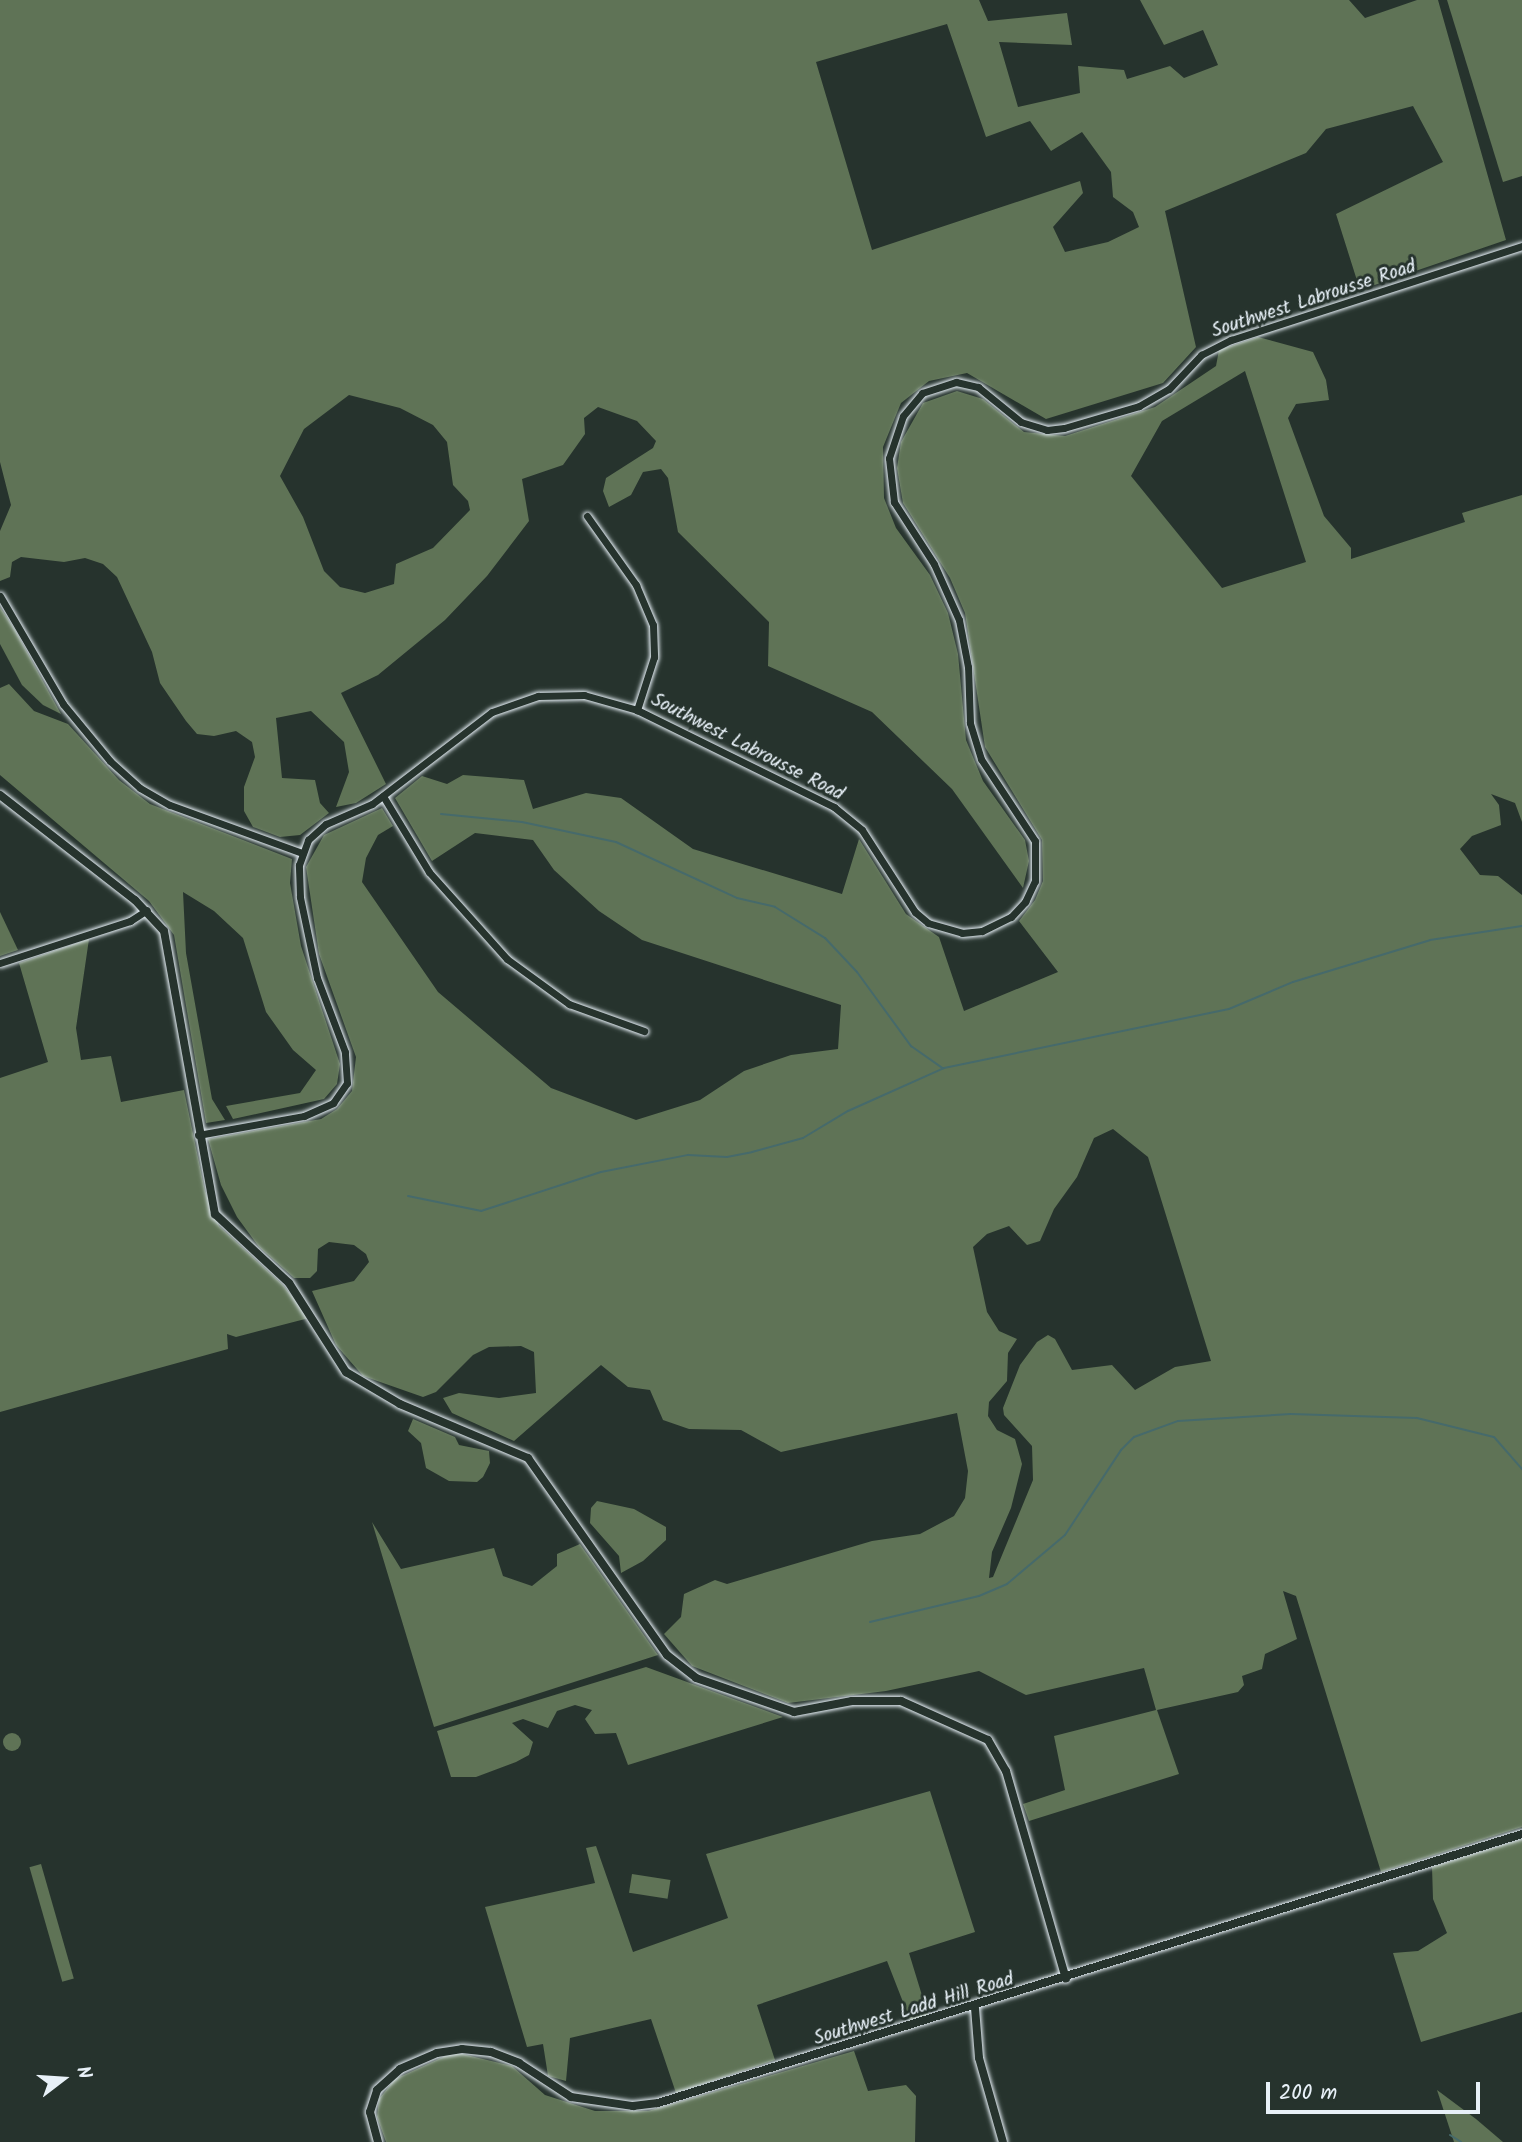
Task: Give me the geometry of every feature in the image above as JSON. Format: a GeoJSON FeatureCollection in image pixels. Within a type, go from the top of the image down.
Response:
{"type":"FeatureCollection","features":[{"type":"Feature","properties":{"kind":"street","name":"Southwest Labrousse Road"},"geometry":{"type":"LineString","coordinates":[[302,853],[308,840],[326,824],[383,796],[478,721],[515,702],[538,696],[584,695],[637,710],[834,807],[862,830],[915,912],[928,923],[962,933],[997,926],[1026,902],[1035,881],[1035,841],[981,759],[970,723],[968,667],[959,620],[934,564],[894,502],[889,458],[903,416],[922,393],[956,382],[978,387],[1021,422],[1046,430],[1064,429],[1139,406],[1169,389],[1201,355],[1231,340],[1522,246]]}},
{"type":"Feature","properties":{"kind":"street"},"geometry":{"type":"LineString","coordinates":[[587,516],[636,584],[653,625],[654,657],[637,710]]}},
{"type":"Feature","properties":{"kind":"street"},"geometry":{"type":"LineString","coordinates":[[0,596],[63,704],[110,761],[140,788],[170,805],[302,853],[300,897],[308,940],[345,1052],[347,1083],[333,1103],[304,1116],[198,1135]]}},
{"type":"Feature","properties":{"kind":"street"},"geometry":{"type":"LineString","coordinates":[[0,795],[147,911],[164,931],[170,948],[198,1135],[215,1214],[289,1283],[346,1372],[400,1404],[528,1458],[680,1668],[696,1678],[794,1712],[852,1701],[901,1701],[988,1740],[1006,1771],[1066,1979]]}},
{"type":"Feature","properties":{"kind":"street"},"geometry":{"type":"LineString","coordinates":[[383,796],[429,872],[508,959],[569,1004],[644,1031]]}},
{"type":"Feature","properties":{"kind":"street"},"geometry":{"type":"LineString","coordinates":[[0,963],[130,921],[147,911]]}},
{"type":"Feature","properties":{"kind":"street","name":"Southwest Ladd Hill Road"},"geometry":{"type":"LineString","coordinates":[[378,2142],[370,2108],[381,2086],[404,2066],[444,2051],[491,2052],[519,2063],[571,2097],[645,2106],[975,2008],[1522,1834]]}},
{"type":"Feature","properties":{"kind":"street"},"geometry":{"type":"LineString","coordinates":[[975,2008],[979,2058],[1003,2142]]}},
{"type":"Feature","properties":{"kind":"green space"},"geometry":{"type":"Polygon","coordinates":[[[0,0],[979,0],[988,21],[1067,13],[1072,45],[999,42],[1018,107],[1080,93],[1078,66],[1124,70],[1127,79],[1170,66],[1184,78],[1218,65],[1203,30],[1164,45],[1140,0],[1349,0],[1365,18],[1417,0],[1438,0],[1506,240],[1360,290],[1336,214],[1443,162],[1413,106],[1326,129],[1306,153],[1165,211],[1196,347],[1163,383],[1046,419],[967,373],[929,381],[901,403],[883,447],[884,498],[896,528],[930,575],[948,613],[958,654],[966,740],[983,781],[1025,840],[1029,861],[1023,888],[952,789],[872,712],[768,666],[769,622],[678,532],[668,478],[661,469],[643,472],[631,495],[609,507],[603,491],[606,478],[653,448],[656,441],[637,421],[598,407],[584,418],[585,434],[563,465],[522,479],[529,521],[487,576],[445,620],[378,675],[341,693],[386,784],[356,803],[336,807],[349,772],[344,742],[311,711],[276,718],[282,778],[315,780],[320,803],[329,813],[300,835],[280,837],[253,827],[244,811],[244,787],[255,757],[252,742],[236,731],[214,736],[197,734],[186,721],[160,683],[152,652],[117,577],[103,564],[85,558],[64,562],[21,557],[12,562],[10,577],[0,581],[0,531],[11,505],[0,462],[0,0]],[[947,24],[816,62],[872,250],[1080,181],[1083,193],[1053,227],[1065,252],[1108,242],[1139,227],[1133,212],[1113,197],[1111,172],[1082,132],[1051,151],[1030,121],[986,137],[947,24]],[[349,395],[304,429],[280,476],[303,517],[324,571],[340,587],[365,593],[394,584],[396,564],[433,548],[470,510],[468,501],[453,485],[447,442],[433,425],[400,408],[349,395]]]}},
{"type":"Feature","properties":{"kind":"green space"},"geometry":{"type":"Polygon","coordinates":[[[1447,0],[1522,0],[1522,176],[1503,182],[1447,0]]]}},
{"type":"Feature","properties":{"kind":"green space"},"geometry":{"type":"Polygon","coordinates":[[[1258,337],[1313,352],[1326,380],[1329,400],[1296,404],[1288,418],[1324,516],[1351,548],[1351,559],[1465,522],[1462,513],[1522,495],[1522,822],[1515,803],[1491,794],[1499,805],[1501,825],[1472,836],[1460,849],[1480,875],[1498,876],[1522,895],[1522,1827],[1381,1872],[1296,1596],[1283,1591],[1297,1639],[1265,1654],[1262,1669],[1242,1676],[1244,1685],[1238,1692],[1157,1710],[1179,1774],[1029,1821],[1023,1804],[1065,1790],[1054,1736],[1156,1710],[1144,1668],[1026,1695],[979,1671],[886,1691],[788,1703],[692,1666],[664,1634],[681,1617],[684,1594],[715,1580],[727,1584],[872,1541],[920,1534],[954,1516],[965,1498],[968,1471],[957,1413],[781,1452],[741,1430],[689,1429],[663,1420],[650,1390],[628,1387],[601,1365],[514,1441],[452,1413],[443,1398],[459,1393],[499,1398],[536,1393],[534,1352],[521,1346],[489,1347],[473,1355],[436,1392],[423,1397],[363,1376],[336,1345],[312,1291],[354,1281],[369,1262],[366,1254],[354,1245],[329,1242],[318,1249],[317,1271],[310,1278],[294,1278],[259,1247],[237,1217],[221,1185],[208,1139],[321,1119],[337,1109],[352,1091],[356,1057],[319,954],[306,867],[324,835],[382,808],[393,826],[378,835],[366,858],[362,882],[438,992],[551,1088],[636,1120],[700,1100],[744,1071],[791,1055],[838,1049],[841,1005],[642,940],[599,911],[554,870],[533,840],[475,833],[432,861],[395,798],[422,776],[447,784],[463,775],[524,780],[533,809],[586,793],[621,798],[693,849],[842,894],[859,839],[906,914],[939,937],[964,1011],[1058,972],[1019,921],[1035,900],[1043,881],[1042,840],[985,747],[965,613],[950,578],[903,503],[897,468],[901,442],[923,403],[957,391],[983,399],[1024,432],[1065,436],[1155,407],[1216,366],[1219,350],[1258,337]],[[1245,371],[1162,421],[1131,476],[1222,588],[1306,562],[1245,371]],[[1113,1129],[1094,1138],[1077,1177],[1054,1209],[1040,1241],[1027,1245],[1009,1226],[987,1234],[973,1247],[987,1312],[999,1331],[1017,1339],[1008,1353],[1007,1381],[989,1402],[988,1416],[997,1430],[1015,1439],[1022,1464],[1011,1508],[992,1552],[989,1578],[993,1577],[1033,1480],[1032,1446],[1004,1415],[1003,1408],[1020,1365],[1037,1342],[1048,1335],[1055,1339],[1072,1370],[1112,1365],[1135,1390],[1175,1367],[1211,1361],[1148,1157],[1113,1129]]]}},
{"type":"Feature","properties":{"kind":"green space"},"geometry":{"type":"Polygon","coordinates":[[[0,607],[61,714],[43,705],[22,685],[0,644],[0,607]]]}},
{"type":"Feature","properties":{"kind":"green space"},"geometry":{"type":"Polygon","coordinates":[[[9,684],[34,711],[68,724],[119,780],[150,804],[292,859],[290,883],[301,946],[340,1064],[337,1084],[324,1099],[233,1119],[226,1106],[300,1093],[316,1070],[293,1050],[266,1012],[243,938],[214,911],[183,892],[186,953],[212,1099],[225,1120],[206,1123],[174,935],[149,901],[0,775],[0,688],[9,684]]]}},
{"type":"Feature","properties":{"kind":"green space"},"geometry":{"type":"Polygon","coordinates":[[[0,912],[18,950],[0,956],[0,912]]]}},
{"type":"Feature","properties":{"kind":"green space"},"geometry":{"type":"Polygon","coordinates":[[[89,939],[76,1028],[81,1060],[111,1056],[121,1102],[184,1090],[205,1191],[219,1226],[283,1285],[309,1318],[236,1337],[227,1334],[228,1349],[0,1412],[0,1078],[48,1062],[19,963],[89,939]]]}},
{"type":"Feature","properties":{"kind":"green space"},"geometry":{"type":"Polygon","coordinates":[[[413,1419],[455,1437],[459,1445],[489,1451],[490,1463],[483,1477],[477,1482],[449,1481],[426,1468],[421,1443],[408,1431],[413,1419]]]}},
{"type":"Feature","properties":{"kind":"green space"},"geometry":{"type":"Polygon","coordinates":[[[597,1501],[634,1509],[666,1527],[666,1540],[643,1561],[621,1573],[619,1556],[590,1523],[591,1508],[597,1501]]]}},
{"type":"Feature","properties":{"kind":"green space"},"geometry":{"type":"Polygon","coordinates":[[[372,1522],[401,1569],[494,1548],[503,1576],[532,1586],[557,1566],[557,1554],[580,1544],[658,1655],[434,1727],[372,1522]]]}},
{"type":"Feature","properties":{"kind":"green space"},"geometry":{"type":"Polygon","coordinates":[[[646,1667],[783,1717],[628,1765],[616,1733],[595,1734],[585,1719],[592,1710],[575,1705],[557,1711],[548,1728],[523,1719],[512,1723],[533,1742],[529,1755],[476,1777],[451,1777],[437,1731],[646,1667]]]}},
{"type":"Feature","properties":{"kind":"green space"},"geometry":{"type":"Polygon","coordinates":[[[12,1733],[18,1736],[21,1742],[18,1748],[12,1751],[6,1748],[3,1742],[6,1736],[12,1733]]]}},
{"type":"Feature","properties":{"kind":"green space"},"geometry":{"type":"Polygon","coordinates":[[[930,1791],[975,1932],[909,1953],[928,2015],[910,2020],[887,1961],[757,2005],[775,2060],[676,2093],[651,2019],[570,2038],[566,2081],[548,2076],[543,2044],[527,2047],[485,1907],[595,1883],[586,1848],[596,1846],[633,1952],[728,1918],[706,1854],[930,1791]]]}},
{"type":"Feature","properties":{"kind":"green space"},"geometry":{"type":"Polygon","coordinates":[[[1522,1839],[1522,2012],[1421,2042],[1393,1953],[1418,1951],[1447,1933],[1433,1899],[1432,1867],[1522,1839]]]}},
{"type":"Feature","properties":{"kind":"green space"},"geometry":{"type":"Polygon","coordinates":[[[41,1864],[74,1978],[62,1982],[29,1867],[41,1864]]]}},
{"type":"Feature","properties":{"kind":"green space"},"geometry":{"type":"Polygon","coordinates":[[[632,1874],[671,1880],[668,1899],[629,1893],[632,1874]]]}},
{"type":"Feature","properties":{"kind":"green space"},"geometry":{"type":"Polygon","coordinates":[[[854,2051],[868,2091],[906,2085],[916,2096],[915,2142],[386,2142],[377,2117],[379,2099],[395,2079],[454,2052],[512,2066],[545,2095],[595,2111],[648,2111],[854,2051]]]}},
{"type":"Feature","properties":{"kind":"green space"},"geometry":{"type":"Polygon","coordinates":[[[1437,2090],[1476,2119],[1503,2142],[1454,2142],[1437,2090]]]}},
{"type":"Feature","properties":{"kind":"waterway"},"geometry":{"type":"LineString","coordinates":[[441,814],[522,822],[616,842],[737,898],[775,907],[825,938],[857,972],[911,1046],[943,1068]]}},
{"type":"Feature","properties":{"kind":"waterway"},"geometry":{"type":"LineString","coordinates":[[408,1196],[481,1211],[601,1172],[688,1155],[727,1157],[752,1152],[803,1138],[848,1111],[944,1068],[1229,1009],[1293,982],[1430,940],[1522,926]]}},
{"type":"Feature","properties":{"kind":"waterway"},"geometry":{"type":"LineString","coordinates":[[870,1622],[979,1596],[1007,1584],[1065,1535],[1121,1450],[1134,1437],[1178,1421],[1291,1414],[1417,1418],[1494,1437],[1522,1469]]}},
{"type":"Feature","properties":{"kind":"waterway"},"geometry":{"type":"LineString","coordinates":[[1450,2135],[1461,2142]]}}]}
